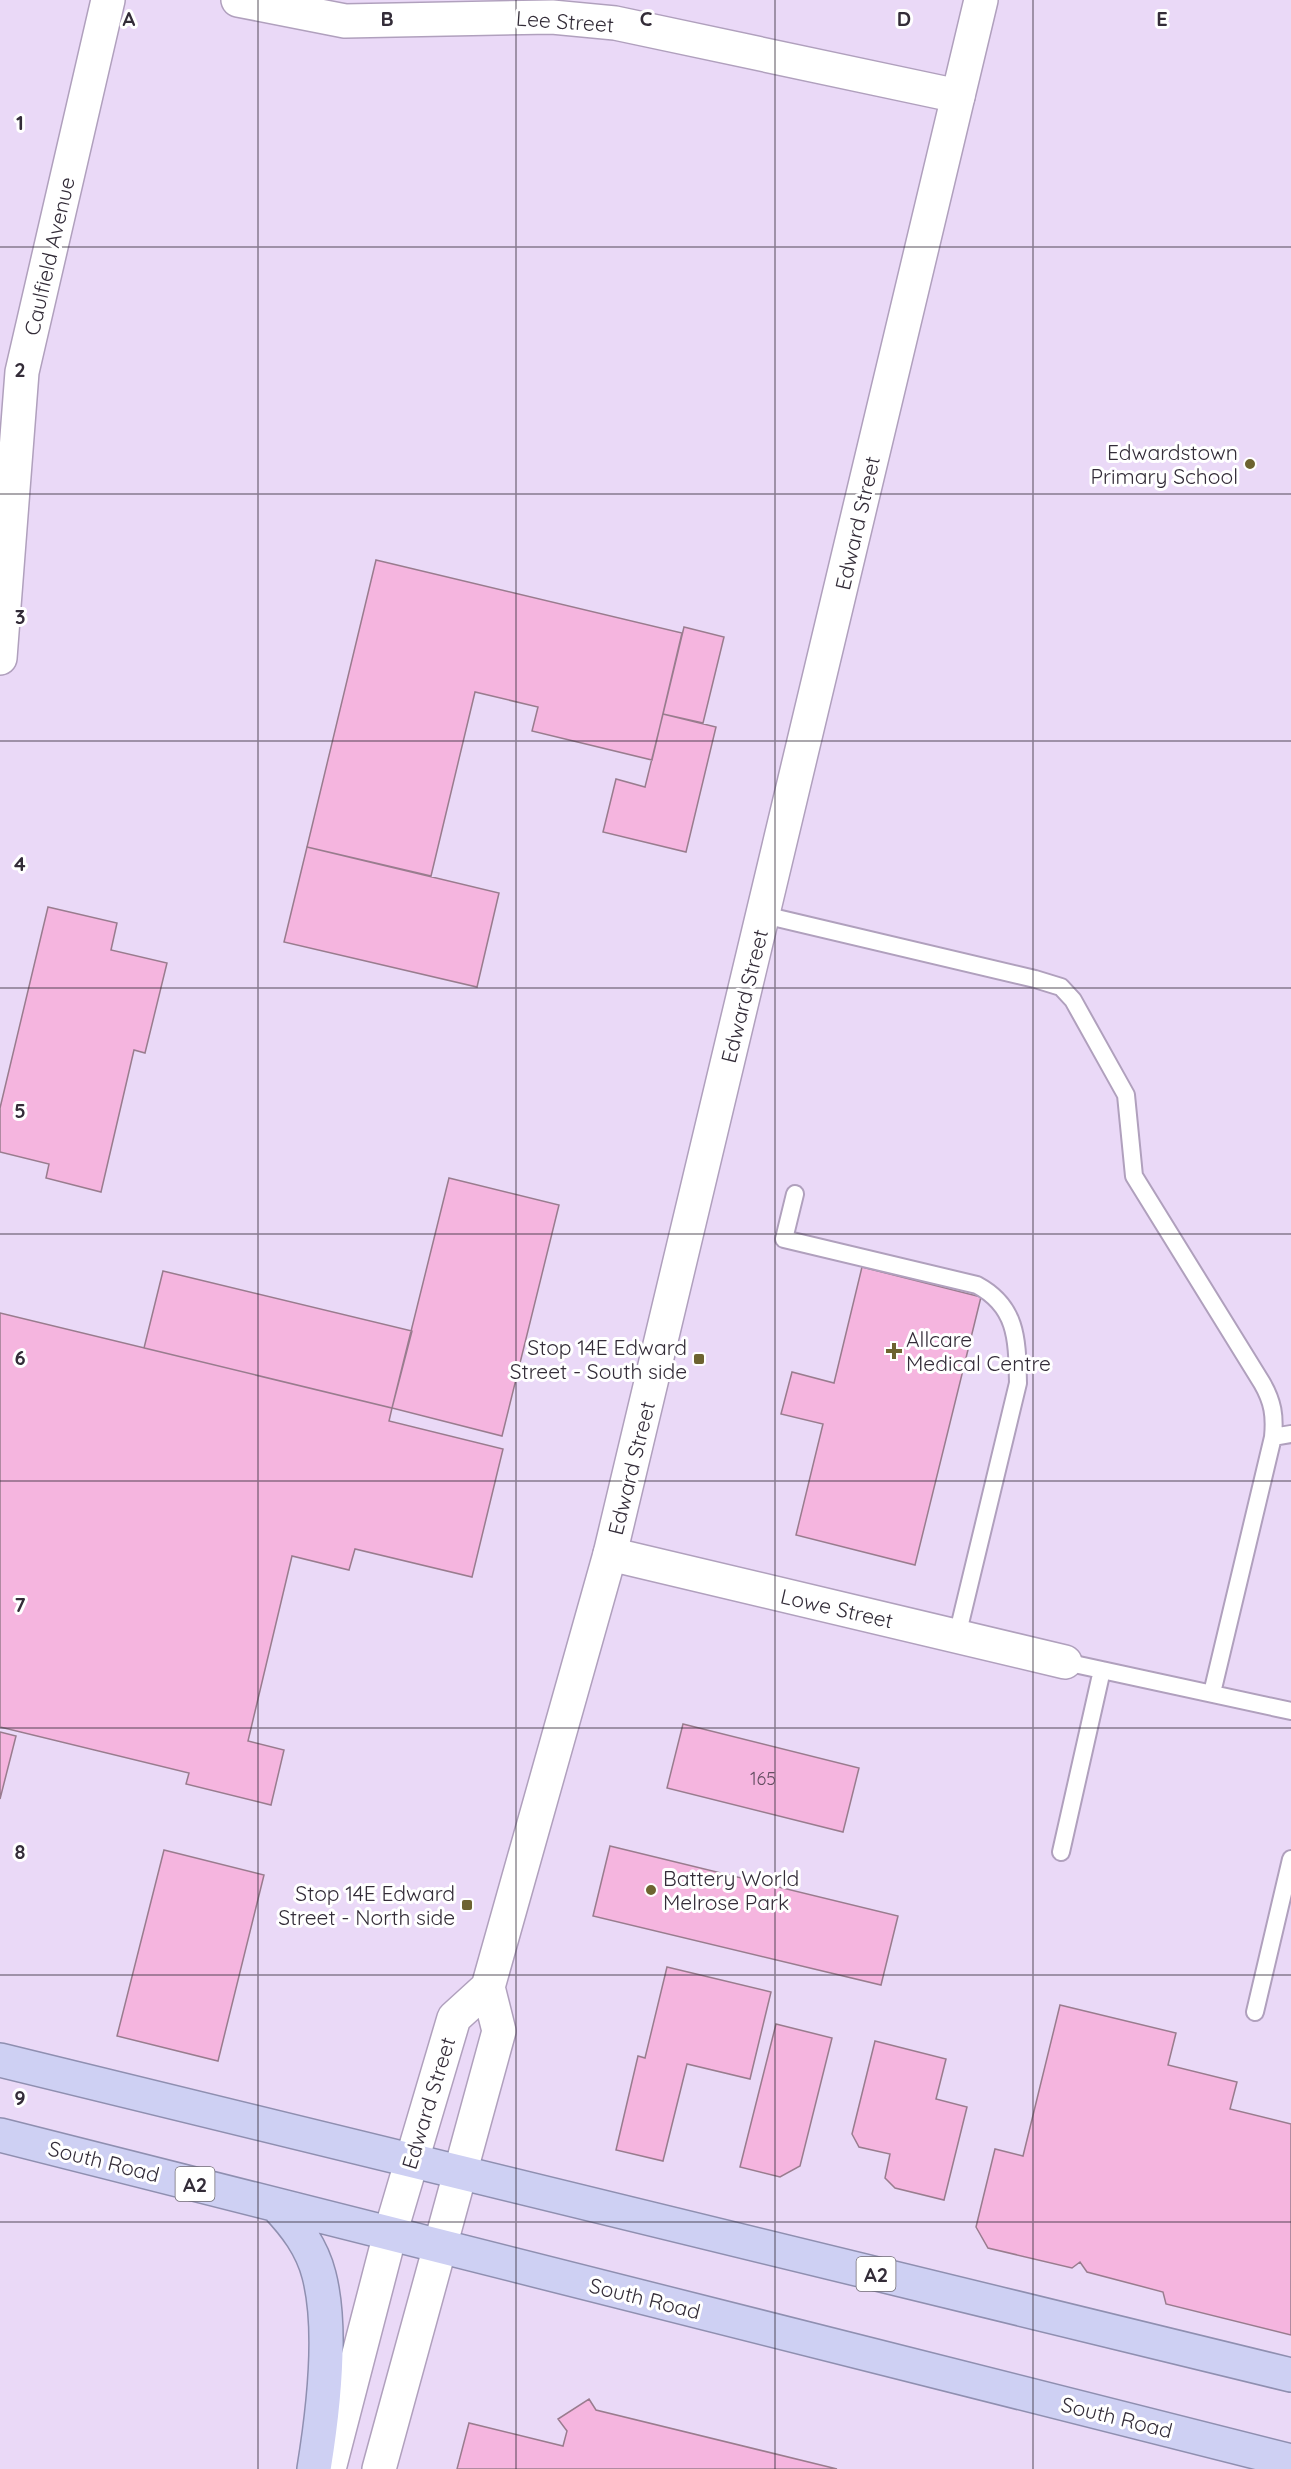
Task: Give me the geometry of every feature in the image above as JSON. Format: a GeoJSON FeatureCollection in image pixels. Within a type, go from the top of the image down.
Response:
{"type":"FeatureCollection","features":[{"type":"Feature","properties":{"kind":"highway","name":"A2"},"geometry":{"type":"LineString","coordinates":[[0,2060],[1291,2376]]}},
{"type":"Feature","properties":{"kind":"highway","name":"South Road"},"geometry":{"type":"LineString","coordinates":[[0,2135],[440,2246],[1266,2461],[1291,2461]]}},
{"type":"Feature","properties":{"kind":"highway"},"geometry":{"type":"LineString","coordinates":[[276,2205],[299,2229],[319,2274],[325,2318],[324,2371],[315,2469]]}},
{"type":"Feature","properties":{"kind":"street","name":"Caulfield Avenue"},"geometry":{"type":"LineString","coordinates":[[0,658],[22,372],[108,0]]}},
{"type":"Feature","properties":{"kind":"street","name":"Lee Street"},"geometry":{"type":"LineString","coordinates":[[238,0],[345,21],[552,16],[615,23],[958,96]]}},
{"type":"Feature","properties":{"kind":"street","name":"Edward Street"},"geometry":{"type":"LineString","coordinates":[[380,2469],[499,2031],[488,1986],[610,1554],[981,0]]}},
{"type":"Feature","properties":{"kind":"street","name":"Lowe Street"},"geometry":{"type":"LineString","coordinates":[[610,1554],[1065,1662]]}},
{"type":"Feature","properties":{"kind":"street","name":"Edward Street"},"geometry":{"type":"LineString","coordinates":[[329,2469],[390,2234],[453,2018],[488,1986]]}},
{"type":"Feature","properties":{"kind":"lane"},"geometry":{"type":"LineString","coordinates":[[764,915],[1035,980],[1060,987],[1073,1000],[1126,1095],[1134,1176],[1271,1399],[1275,1417],[1273,1437],[1212,1694]]}},
{"type":"Feature","properties":{"kind":"lane"},"geometry":{"type":"LineString","coordinates":[[795,1194],[784,1239],[977,1285],[994,1294],[1009,1314],[1017,1340],[1017,1383],[957,1636]]}},
{"type":"Feature","properties":{"kind":"lane"},"geometry":{"type":"LineString","coordinates":[[1273,1437],[1291,1434]]}},
{"type":"Feature","properties":{"kind":"lane"},"geometry":{"type":"LineString","coordinates":[[1065,1662],[1291,1711]]}},
{"type":"Feature","properties":{"kind":"lane"},"geometry":{"type":"LineString","coordinates":[[1060,1852],[1102,1670]]}},
{"type":"Feature","properties":{"kind":"lane"},"geometry":{"type":"LineString","coordinates":[[1255,2012],[1291,1859]]}},
{"type":"Feature","properties":{"kind":"building"},"geometry":{"type":"Polygon","coordinates":[[[376,560],[682,633],[652,760],[532,731],[538,707],[475,692],[431,876],[307,847],[376,560]]]}},
{"type":"Feature","properties":{"kind":"building"},"geometry":{"type":"Polygon","coordinates":[[[684,627],[724,637],[703,723],[663,714],[684,627]]]}},
{"type":"Feature","properties":{"kind":"building"},"geometry":{"type":"Polygon","coordinates":[[[663,714],[716,727],[686,852],[603,832],[616,779],[645,787],[663,714]]]}},
{"type":"Feature","properties":{"kind":"building"},"geometry":{"type":"Polygon","coordinates":[[[307,847],[499,893],[477,987],[284,942],[307,847]]]}},
{"type":"Feature","properties":{"kind":"building"},"geometry":{"type":"Polygon","coordinates":[[[48,907],[117,923],[111,950],[167,963],[145,1053],[134,1050],[101,1192],[46,1178],[49,1164],[0,1152],[0,1108],[48,907]]]}},
{"type":"Feature","properties":{"kind":"building"},"geometry":{"type":"Polygon","coordinates":[[[449,1178],[559,1205],[502,1436],[392,1408],[449,1178]]]}},
{"type":"Feature","properties":{"kind":"building"},"geometry":{"type":"Polygon","coordinates":[[[862,1267],[981,1297],[915,1565],[796,1535],[823,1424],[781,1414],[792,1372],[834,1383],[862,1267]]]}},
{"type":"Feature","properties":{"kind":"building"},"geometry":{"type":"Polygon","coordinates":[[[163,1271],[412,1331],[392,1408],[144,1348],[163,1271]]]}},
{"type":"Feature","properties":{"kind":"building"},"geometry":{"type":"Polygon","coordinates":[[[0,1313],[392,1408],[389,1421],[503,1449],[472,1577],[355,1549],[349,1570],[292,1556],[248,1741],[284,1750],[271,1805],[186,1784],[189,1773],[0,1727],[0,1313]]]}},
{"type":"Feature","properties":{"kind":"building"},"geometry":{"type":"Polygon","coordinates":[[[683,1724],[859,1768],[843,1832],[667,1788],[683,1724]]]}},
{"type":"Feature","properties":{"kind":"building"},"geometry":{"type":"Polygon","coordinates":[[[0,1732],[16,1736],[0,1799],[0,1732]]]}},
{"type":"Feature","properties":{"kind":"building"},"geometry":{"type":"Polygon","coordinates":[[[610,1846],[898,1916],[881,1985],[593,1916],[610,1846]]]}},
{"type":"Feature","properties":{"kind":"building"},"geometry":{"type":"Polygon","coordinates":[[[164,1850],[264,1875],[218,2061],[117,2036],[164,1850]]]}},
{"type":"Feature","properties":{"kind":"building"},"geometry":{"type":"Polygon","coordinates":[[[667,1967],[771,1992],[750,2079],[687,2064],[663,2161],[616,2150],[638,2056],[645,2058],[667,1967]]]}},
{"type":"Feature","properties":{"kind":"building"},"geometry":{"type":"Polygon","coordinates":[[[1060,2005],[1176,2033],[1168,2065],[1237,2082],[1230,2109],[1291,2124],[1291,2335],[1166,2304],[1163,2292],[1087,2272],[1080,2262],[1072,2268],[988,2248],[976,2227],[995,2149],[1023,2156],[1060,2005]]]}},
{"type":"Feature","properties":{"kind":"building"},"geometry":{"type":"Polygon","coordinates":[[[776,2024],[832,2038],[800,2166],[780,2177],[740,2167],[776,2024]]]}},
{"type":"Feature","properties":{"kind":"building"},"geometry":{"type":"Polygon","coordinates":[[[875,2041],[946,2059],[936,2099],[967,2107],[944,2200],[895,2188],[885,2178],[890,2154],[859,2147],[852,2134],[875,2041]]]}},
{"type":"Feature","properties":{"kind":"building"},"geometry":{"type":"Polygon","coordinates":[[[589,2399],[596,2410],[837,2469],[457,2469],[469,2423],[563,2446],[567,2431],[558,2419],[589,2399]]]}},
{"type":"Feature","properties":{"kind":"place","name":"Edwardstown Primary School"},"geometry":{"type":"Point","coordinates":[1250,464]}},
{"type":"Feature","properties":{"kind":"place","name":"Allcare Medical Centre"},"geometry":{"type":"Point","coordinates":[894,1351]}},
{"type":"Feature","properties":{"kind":"place","name":"Stop 14E Edward Street - South side"},"geometry":{"type":"Point","coordinates":[699,1359]}},
{"type":"Feature","properties":{"kind":"place","name":"Battery World Melrose Park"},"geometry":{"type":"Point","coordinates":[651,1890]}},
{"type":"Feature","properties":{"kind":"place","name":"Stop 14E Edward Street - North side"},"geometry":{"type":"Point","coordinates":[467,1905]}}]}
